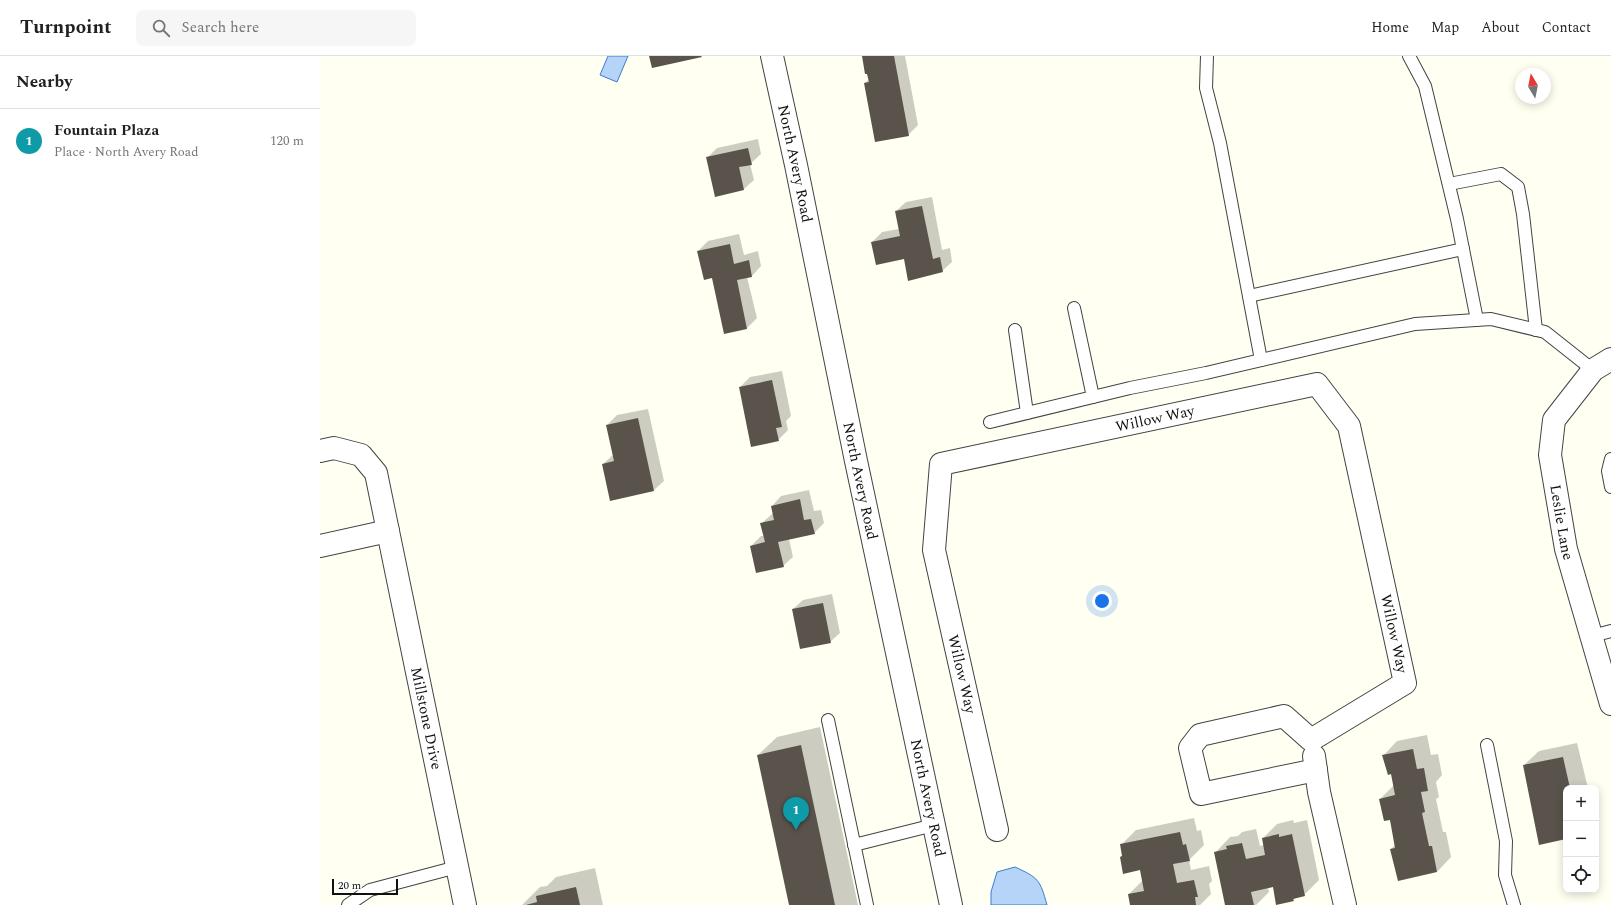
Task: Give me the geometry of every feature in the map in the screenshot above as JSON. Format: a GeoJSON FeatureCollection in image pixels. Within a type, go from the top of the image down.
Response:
{"type":"FeatureCollection","features":[{"type":"Feature","properties":{"kind":"street","name":"North Avery Road"},"geometry":{"type":"LineString","coordinates":[[772,56],[796,165],[856,461],[951,905]]}},
{"type":"Feature","properties":{"kind":"street","name":"Leslie Lane"},"geometry":{"type":"LineString","coordinates":[[1610,697],[1601,634],[1566,549],[1550,455],[1554,420],[1593,370],[1611,359]]}},
{"type":"Feature","properties":{"kind":"street","name":"Willow Way"},"geometry":{"type":"LineString","coordinates":[[997,830],[934,550],[941,464],[1317,384],[1349,426],[1405,683],[1311,740]]}},
{"type":"Feature","properties":{"kind":"street","name":"Millstone Drive"},"geometry":{"type":"LineString","coordinates":[[320,451],[334,448],[361,455],[376,472],[465,905]]}},
{"type":"Feature","properties":{"kind":"street"},"geometry":{"type":"LineString","coordinates":[[320,546],[388,531]]}},
{"type":"Feature","properties":{"kind":"street"},"geometry":{"type":"LineString","coordinates":[[1316,770],[1201,794],[1190,748],[1200,735],[1284,716],[1311,740],[1316,770],[1319,792],[1345,905]]}},
{"type":"Feature","properties":{"kind":"lane"},"geometry":{"type":"LineString","coordinates":[[1207,56],[1206,88],[1220,143],[1261,360]]}},
{"type":"Feature","properties":{"kind":"lane"},"geometry":{"type":"LineString","coordinates":[[1409,56],[1425,86],[1449,184],[1477,320]]}},
{"type":"Feature","properties":{"kind":"lane"},"geometry":{"type":"LineString","coordinates":[[1449,184],[1501,174],[1518,187],[1523,214],[1536,330]]}},
{"type":"Feature","properties":{"kind":"lane"},"geometry":{"type":"LineString","coordinates":[[1249,296],[1463,249]]}},
{"type":"Feature","properties":{"kind":"lane"},"geometry":{"type":"LineString","coordinates":[[1074,308],[1093,397]]}},
{"type":"Feature","properties":{"kind":"lane"},"geometry":{"type":"LineString","coordinates":[[990,422],[1130,388],[1206,374],[1415,324],[1491,319],[1545,332],[1593,370]]}},
{"type":"Feature","properties":{"kind":"lane"},"geometry":{"type":"LineString","coordinates":[[1015,330],[1027,413]]}},
{"type":"Feature","properties":{"kind":"lane"},"geometry":{"type":"LineString","coordinates":[[1611,459],[1608,472],[1611,487]]}},
{"type":"Feature","properties":{"kind":"lane"},"geometry":{"type":"LineString","coordinates":[[828,720],[867,905]]}},
{"type":"Feature","properties":{"kind":"lane"},"geometry":{"type":"LineString","coordinates":[[1487,745],[1506,841],[1505,875],[1514,905]]}},
{"type":"Feature","properties":{"kind":"lane"},"geometry":{"type":"LineString","coordinates":[[854,845],[934,825]]}},
{"type":"Feature","properties":{"kind":"lane"},"geometry":{"type":"LineString","coordinates":[[348,905],[370,890],[457,867]]}},
{"type":"Feature","properties":{"kind":"water"},"geometry":{"type":"Polygon","coordinates":[[[608,56],[628,56],[617,82],[600,75],[608,56]]]}},
{"type":"Feature","properties":{"kind":"water"},"geometry":{"type":"Polygon","coordinates":[[[1015,867],[1034,877],[1040,885],[1047,905],[991,905],[991,892],[997,872],[1015,867]]]}},
{"type":"Feature","properties":{"kind":"building"},"geometry":{"type":"Polygon","coordinates":[[[649,56],[701,56],[702,57],[652,68],[649,56]]]}},
{"type":"Feature","properties":{"kind":"building"},"geometry":{"type":"Polygon","coordinates":[[[862,56],[894,56],[909,136],[875,142],[864,83],[869,82],[867,74],[865,74],[862,56]]]}},
{"type":"Feature","properties":{"kind":"building"},"geometry":{"type":"Polygon","coordinates":[[[748,148],[752,165],[739,167],[744,190],[715,197],[706,157],[748,148]]]}},
{"type":"Feature","properties":{"kind":"building"},"geometry":{"type":"Polygon","coordinates":[[[922,206],[933,259],[940,257],[943,272],[908,281],[904,259],[876,265],[871,242],[900,236],[895,211],[922,206]]]}},
{"type":"Feature","properties":{"kind":"building"},"geometry":{"type":"Polygon","coordinates":[[[730,244],[734,264],[749,260],[752,277],[737,280],[747,329],[724,334],[712,278],[704,280],[697,251],[730,244]]]}},
{"type":"Feature","properties":{"kind":"building"},"geometry":{"type":"Polygon","coordinates":[[[772,380],[782,427],[776,428],[779,441],[751,447],[739,387],[772,380]]]}},
{"type":"Feature","properties":{"kind":"building"},"geometry":{"type":"Polygon","coordinates":[[[638,418],[654,491],[610,501],[602,464],[614,461],[606,425],[638,418]]]}},
{"type":"Feature","properties":{"kind":"building"},"geometry":{"type":"Polygon","coordinates":[[[800,499],[804,520],[811,519],[815,534],[778,542],[784,567],[756,573],[750,546],[765,542],[760,523],[774,520],[771,506],[800,499]]]}},
{"type":"Feature","properties":{"kind":"building"},"geometry":{"type":"Polygon","coordinates":[[[823,603],[831,643],[800,649],[792,609],[823,603]]]}},
{"type":"Feature","properties":{"kind":"building"},"geometry":{"type":"Polygon","coordinates":[[[801,745],[835,905],[789,905],[757,755],[801,745]]]}},
{"type":"Feature","properties":{"kind":"building"},"geometry":{"type":"Polygon","coordinates":[[[1413,749],[1417,769],[1424,768],[1428,791],[1421,792],[1425,812],[1422,813],[1429,846],[1432,846],[1437,872],[1398,881],[1390,849],[1395,848],[1390,820],[1384,821],[1379,799],[1395,795],[1391,774],[1388,775],[1382,755],[1413,749]]]}},
{"type":"Feature","properties":{"kind":"building"},"geometry":{"type":"Polygon","coordinates":[[[1563,757],[1569,785],[1563,785],[1563,840],[1539,845],[1523,765],[1563,757]]]}},
{"type":"Feature","properties":{"kind":"building"},"geometry":{"type":"Polygon","coordinates":[[[1180,832],[1183,845],[1186,844],[1190,861],[1173,864],[1177,883],[1194,880],[1198,897],[1195,897],[1196,905],[1130,905],[1128,894],[1144,891],[1140,870],[1123,874],[1120,857],[1122,856],[1120,844],[1180,832]]]}},
{"type":"Feature","properties":{"kind":"building"},"geometry":{"type":"Polygon","coordinates":[[[1279,834],[1279,837],[1292,834],[1305,896],[1293,899],[1294,901],[1276,905],[1273,887],[1251,892],[1254,905],[1225,905],[1214,852],[1227,849],[1226,846],[1242,843],[1246,859],[1265,855],[1262,838],[1279,834]]]}},
{"type":"Feature","properties":{"kind":"building"},"geometry":{"type":"Polygon","coordinates":[[[576,887],[580,905],[526,905],[537,902],[536,896],[576,887]]]}},
{"type":"Feature","properties":{"kind":"place","name":"Fountain Plaza"},"geometry":{"type":"Point","coordinates":[796,830]}}]}
